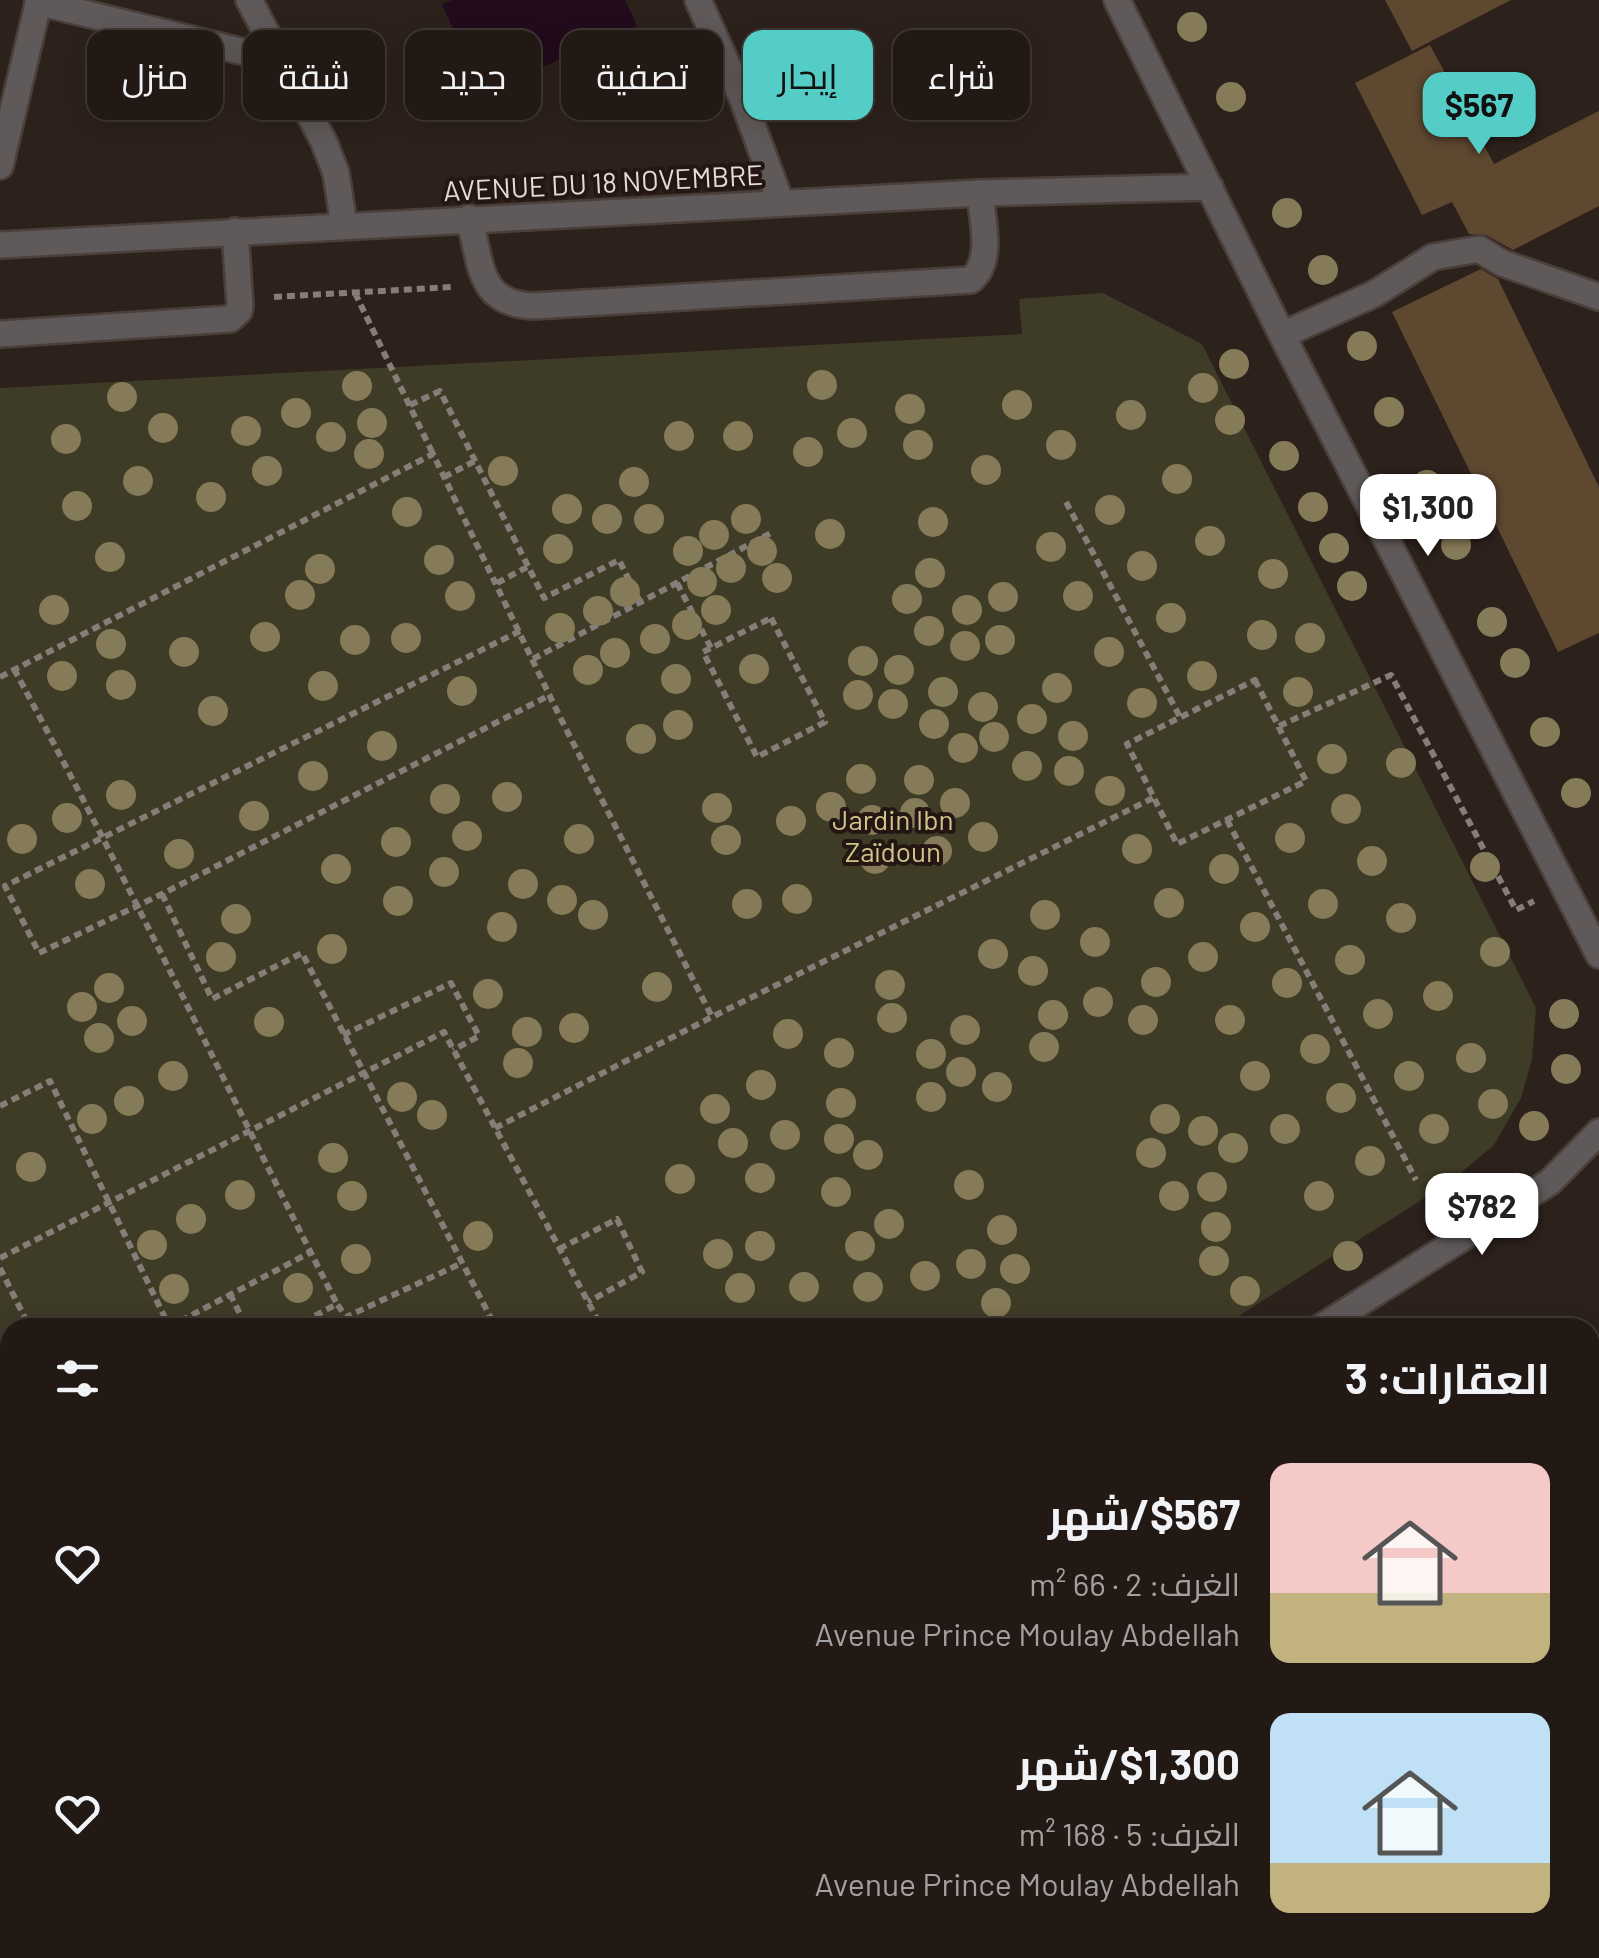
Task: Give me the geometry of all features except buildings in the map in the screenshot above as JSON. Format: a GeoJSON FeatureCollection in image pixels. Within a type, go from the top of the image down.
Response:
{"type":"FeatureCollection","features":[{"type":"Feature","properties":{"kind":"street"},"geometry":{"type":"LineString","coordinates":[[249,0],[265,30]]}},
{"type":"Feature","properties":{"kind":"street"},"geometry":{"type":"LineString","coordinates":[[698,0],[743,100],[780,203]]}},
{"type":"Feature","properties":{"kind":"street"},"geometry":{"type":"LineString","coordinates":[[1117,0],[1282,335],[1564,886],[1596,940]]}},
{"type":"Feature","properties":{"kind":"street"},"geometry":{"type":"LineString","coordinates":[[0,166],[38,1],[243,52]]}},
{"type":"Feature","properties":{"kind":"street"},"geometry":{"type":"LineString","coordinates":[[312,120],[336,174],[344,225]]}},
{"type":"Feature","properties":{"kind":"street","name":"AVENUE DU 18 NOVEMBRE"},"geometry":{"type":"LineString","coordinates":[[0,245],[980,193],[1210,187]]}},
{"type":"Feature","properties":{"kind":"street"},"geometry":{"type":"LineString","coordinates":[[469,218],[488,285],[497,298],[534,306],[971,280],[980,273],[985,258],[980,193]]}},
{"type":"Feature","properties":{"kind":"street"},"geometry":{"type":"LineString","coordinates":[[0,334],[230,319],[240,312],[235,231]]}},
{"type":"Feature","properties":{"kind":"street"},"geometry":{"type":"LineString","coordinates":[[1282,335],[1374,294],[1433,257],[1479,249],[1502,263],[1599,297]]}},
{"type":"Feature","properties":{"kind":"street"},"geometry":{"type":"LineString","coordinates":[[1336,1318],[1550,1182],[1599,1132]]}},
{"type":"Feature","properties":{"kind":"path"},"geometry":{"type":"LineString","coordinates":[[240,298],[488,285]]}},
{"type":"Feature","properties":{"kind":"path"},"geometry":{"type":"LineString","coordinates":[[354,292],[712,1017]]}},
{"type":"Feature","properties":{"kind":"path"},"geometry":{"type":"LineString","coordinates":[[410,405],[440,391],[544,598],[619,560],[640,602]]}},
{"type":"Feature","properties":{"kind":"path"},"geometry":{"type":"LineString","coordinates":[[0,676],[434,454]]}},
{"type":"Feature","properties":{"kind":"path"},"geometry":{"type":"LineString","coordinates":[[444,477],[475,461]]}},
{"type":"Feature","properties":{"kind":"path"},"geometry":{"type":"LineString","coordinates":[[1066,502],[1180,718]]}},
{"type":"Feature","properties":{"kind":"path"},"geometry":{"type":"LineString","coordinates":[[533,660],[771,534]]}},
{"type":"Feature","properties":{"kind":"path"},"geometry":{"type":"LineString","coordinates":[[496,582],[529,566]]}},
{"type":"Feature","properties":{"kind":"path"},"geometry":{"type":"LineString","coordinates":[[677,583],[711,648]]}},
{"type":"Feature","properties":{"kind":"path"},"geometry":{"type":"LineString","coordinates":[[771,618],[825,722],[757,757],[703,652],[711,648],[771,618]]}},
{"type":"Feature","properties":{"kind":"path"},"geometry":{"type":"LineString","coordinates":[[520,631],[103,834],[5,886],[38,953],[139,906],[550,694]]}},
{"type":"Feature","properties":{"kind":"path"},"geometry":{"type":"LineString","coordinates":[[14,669],[103,834],[248,1131],[346,1318],[462,1263]]}},
{"type":"Feature","properties":{"kind":"path"},"geometry":{"type":"LineString","coordinates":[[1279,726],[1390,675],[1516,910],[1564,886]]}},
{"type":"Feature","properties":{"kind":"path"},"geometry":{"type":"LineString","coordinates":[[1255,680],[1279,726],[1306,780],[1177,844],[1126,744],[1255,680]]}},
{"type":"Feature","properties":{"kind":"path"},"geometry":{"type":"LineString","coordinates":[[496,1128],[1154,798]]}},
{"type":"Feature","properties":{"kind":"path"},"geometry":{"type":"LineString","coordinates":[[1227,820],[1416,1180]]}},
{"type":"Feature","properties":{"kind":"path"},"geometry":{"type":"LineString","coordinates":[[162,894],[212,999],[302,953],[491,1318]]}},
{"type":"Feature","properties":{"kind":"path"},"geometry":{"type":"LineString","coordinates":[[343,1036],[451,982],[479,1036],[453,1050]]}},
{"type":"Feature","properties":{"kind":"path"},"geometry":{"type":"LineString","coordinates":[[0,1258],[444,1032],[597,1318]]}},
{"type":"Feature","properties":{"kind":"path"},"geometry":{"type":"LineString","coordinates":[[0,1106],[50,1081],[166,1318]]}},
{"type":"Feature","properties":{"kind":"path"},"geometry":{"type":"LineString","coordinates":[[560,1249],[616,1219],[642,1272],[588,1302]]}},
{"type":"Feature","properties":{"kind":"path"},"geometry":{"type":"LineString","coordinates":[[186,1318],[310,1252]]}},
{"type":"Feature","properties":{"kind":"path"},"geometry":{"type":"LineString","coordinates":[[0,1268],[25,1318]]}},
{"type":"Feature","properties":{"kind":"path"},"geometry":{"type":"LineString","coordinates":[[230,1294],[242,1318]]}},
{"type":"Feature","properties":{"kind":"path"},"geometry":{"type":"LineString","coordinates":[[311,1318],[338,1304]]}},
{"type":"Feature","properties":{"kind":"green space","name":"Jardin Ibn Zaïdoun"},"geometry":{"type":"Polygon","coordinates":[[[1103,293],[1202,344],[1536,1008],[1532,1059],[1521,1098],[1494,1145],[1450,1182],[1235,1318],[0,1318],[0,388],[1022,334],[1019,299],[1103,293]]]}},
{"type":"Feature","properties":{"kind":"shaded area"},"geometry":{"type":"Polygon","coordinates":[[[452,0],[625,0],[637,26],[628,30],[561,30],[561,59],[541,67],[541,30],[454,30],[442,4],[452,0]]]}}]}
